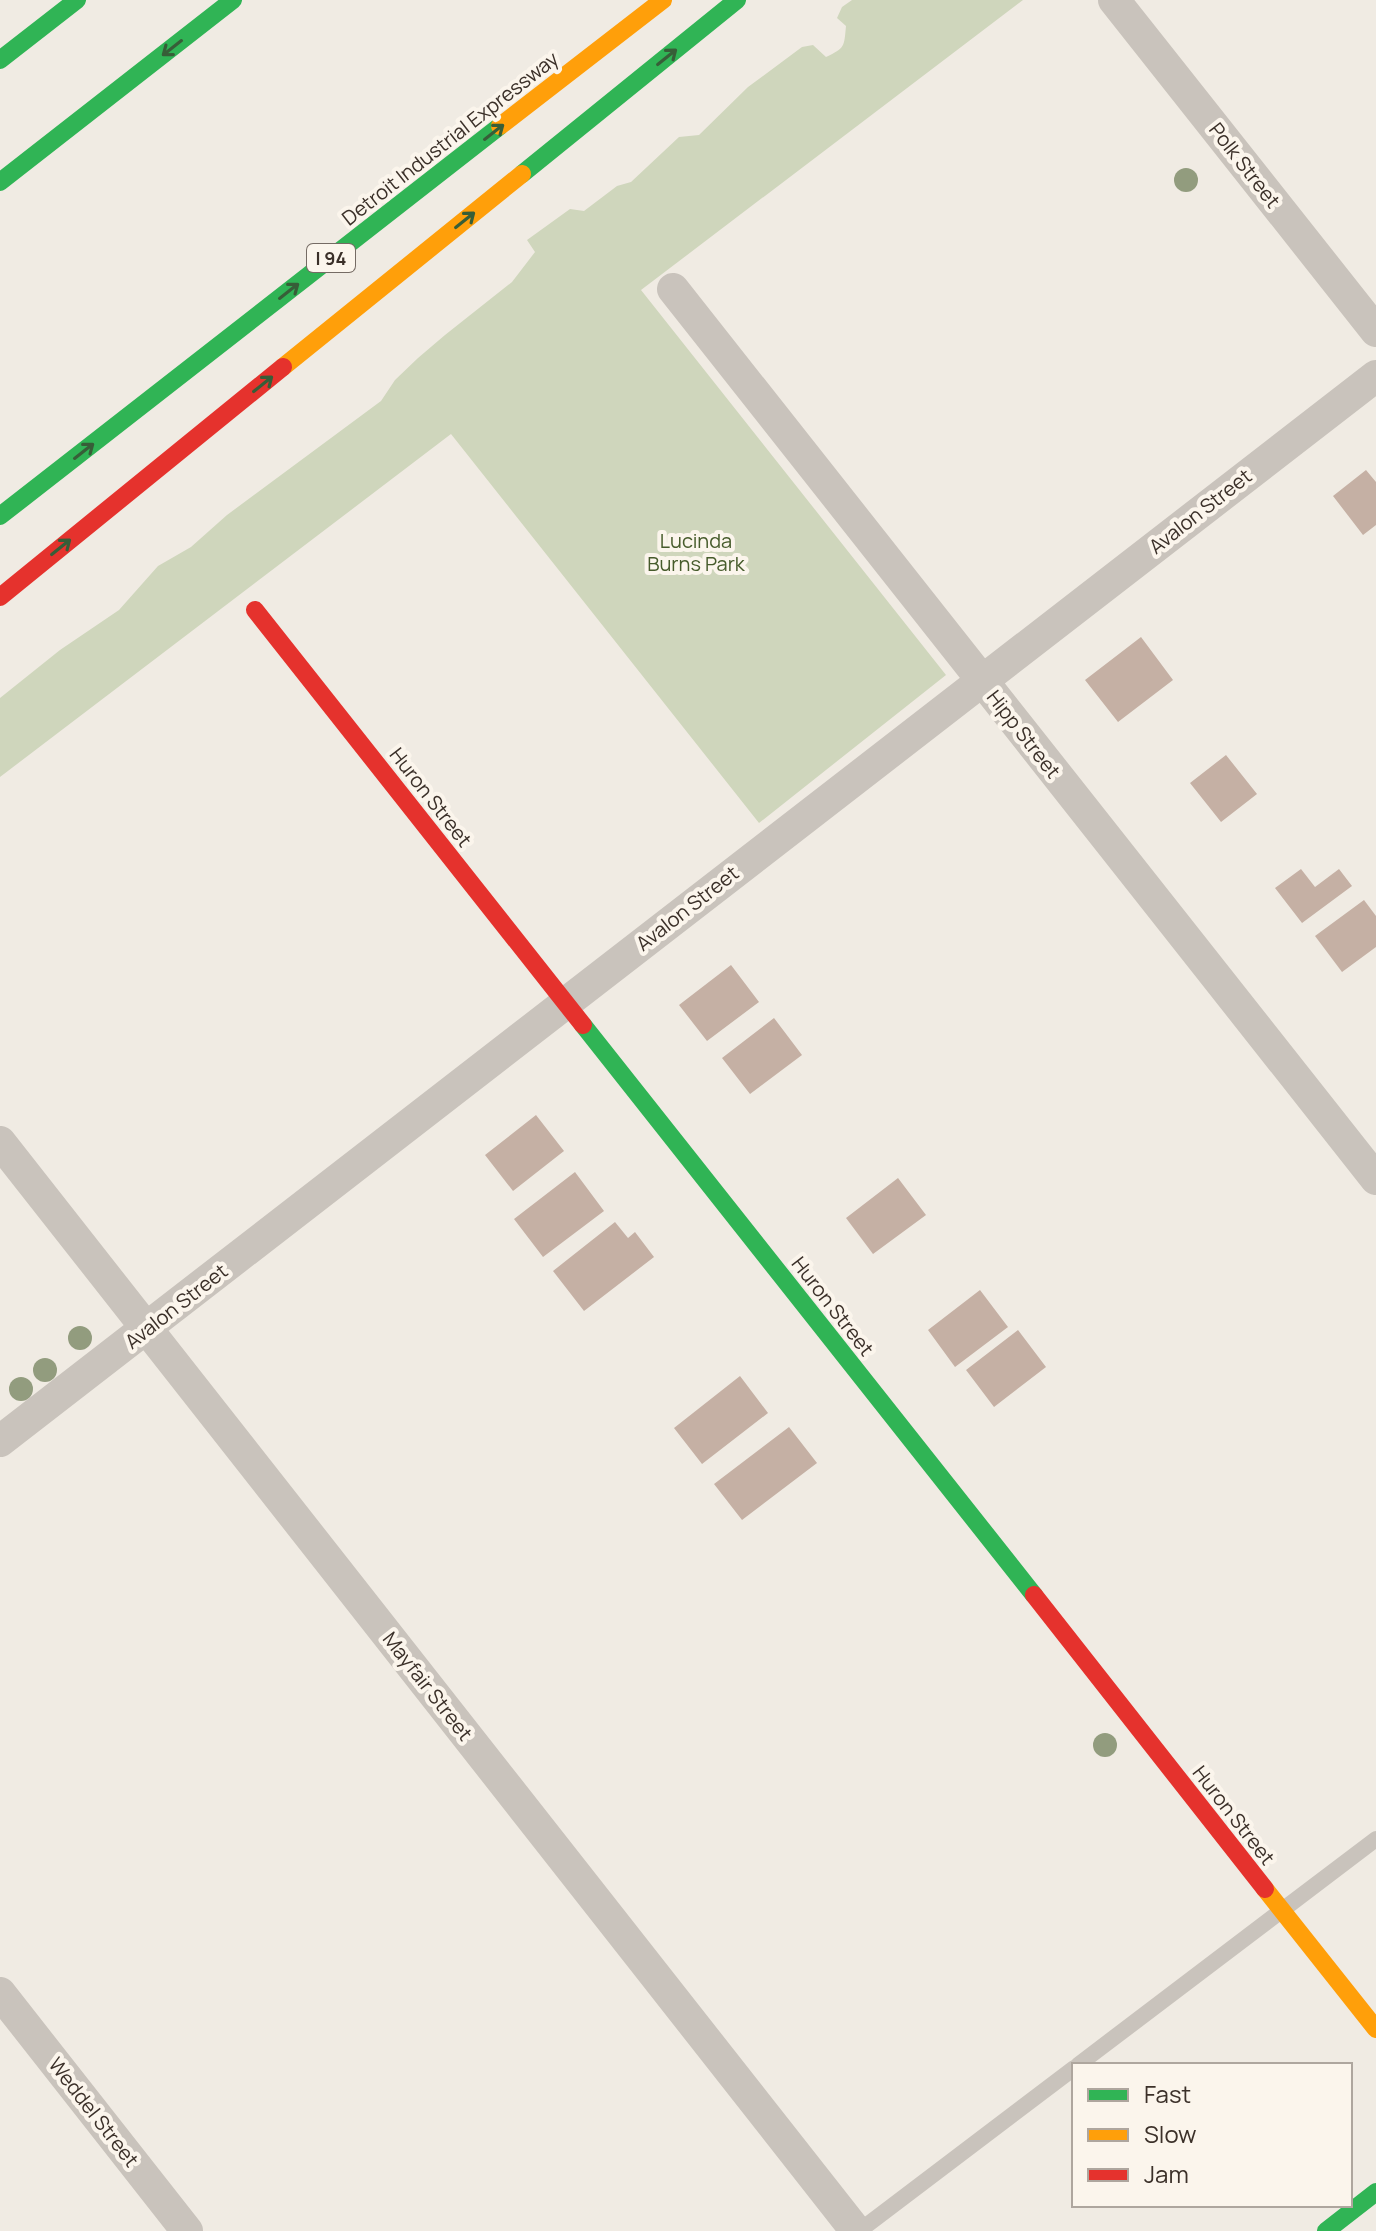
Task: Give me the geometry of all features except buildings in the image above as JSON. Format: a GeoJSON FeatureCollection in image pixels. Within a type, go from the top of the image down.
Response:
{"type":"FeatureCollection","features":[{"type":"Feature","properties":{"kind":"main road"},"geometry":{"type":"LineString","coordinates":[[0,50],[77,0]]}},
{"type":"Feature","properties":{"kind":"main road"},"geometry":{"type":"LineString","coordinates":[[0,60],[77,0]]}},
{"type":"Feature","properties":{"kind":"main road"},"geometry":{"type":"LineString","coordinates":[[0,182],[233,0]]}},
{"type":"Feature","properties":{"kind":"main road","name":"Detroit Industrial Expressway"},"geometry":{"type":"LineString","coordinates":[[0,516],[663,0]]}},
{"type":"Feature","properties":{"kind":"main road"},"geometry":{"type":"LineString","coordinates":[[0,597],[737,0]]}},
{"type":"Feature","properties":{"kind":"main road","name":"Huron Street"},"geometry":{"type":"LineString","coordinates":[[255,610],[1376,2029]]}},
{"type":"Feature","properties":{"kind":"main road"},"geometry":{"type":"LineString","coordinates":[[1326,2231],[1376,2192]]}},
{"type":"Feature","properties":{"kind":"street","name":"Polk Street"},"geometry":{"type":"LineString","coordinates":[[1114,0],[1376,331]]}},
{"type":"Feature","properties":{"kind":"street","name":"Hipp Street"},"geometry":{"type":"LineString","coordinates":[[673,289],[1376,1179]]}},
{"type":"Feature","properties":{"kind":"street","name":"Avalon Street"},"geometry":{"type":"LineString","coordinates":[[0,1441],[1376,376]]}},
{"type":"Feature","properties":{"kind":"street","name":"Mayfair Street"},"geometry":{"type":"LineString","coordinates":[[0,1142],[857,2231]]}},
{"type":"Feature","properties":{"kind":"street","name":"Weddel Street"},"geometry":{"type":"LineString","coordinates":[[0,1993],[187,2231]]}},
{"type":"Feature","properties":{"kind":"lane"},"geometry":{"type":"LineString","coordinates":[[1081,2063],[1376,1839]]}},
{"type":"Feature","properties":{"kind":"lane"},"geometry":{"type":"LineString","coordinates":[[857,2231],[1072,2070]]}},
{"type":"Feature","properties":{"kind":"green space","name":"Lucinda Burns Park"},"geometry":{"type":"Polygon","coordinates":[[[852,0],[1023,0],[641,290],[946,675],[759,823],[451,434],[0,777],[0,698],[60,650],[119,610],[158,566],[191,547],[227,515],[381,401],[395,380],[418,358],[512,282],[535,252],[527,240],[570,209],[584,211],[617,186],[631,182],[679,137],[699,135],[748,87],[802,47],[813,45],[826,57],[840,49],[846,26],[837,18],[842,7],[852,0]]]}},
{"type":"Feature","properties":{"kind":"traffic: fast"},"geometry":{"type":"LineString","coordinates":[[0,60],[77,0]]}},
{"type":"Feature","properties":{"kind":"traffic: fast"},"geometry":{"type":"LineString","coordinates":[[0,182],[233,0]]}},
{"type":"Feature","properties":{"kind":"traffic: fast"},"geometry":{"type":"LineString","coordinates":[[522,174],[737,0]]}},
{"type":"Feature","properties":{"kind":"traffic: fast"},"geometry":{"type":"LineString","coordinates":[[0,516],[500,126]]}},
{"type":"Feature","properties":{"kind":"traffic: fast"},"geometry":{"type":"LineString","coordinates":[[583,1025],[1034,1595]]}},
{"type":"Feature","properties":{"kind":"traffic: fast"},"geometry":{"type":"LineString","coordinates":[[1326,2231],[1376,2192]]}},
{"type":"Feature","properties":{"kind":"traffic: slow"},"geometry":{"type":"LineString","coordinates":[[500,126],[663,0]]}},
{"type":"Feature","properties":{"kind":"traffic: slow"},"geometry":{"type":"LineString","coordinates":[[283,367],[522,174]]}},
{"type":"Feature","properties":{"kind":"traffic: slow"},"geometry":{"type":"LineString","coordinates":[[1265,1889],[1376,2029]]}},
{"type":"Feature","properties":{"kind":"traffic: jam"},"geometry":{"type":"LineString","coordinates":[[0,597],[283,367]]}},
{"type":"Feature","properties":{"kind":"traffic: jam"},"geometry":{"type":"LineString","coordinates":[[255,610],[583,1025]]}},
{"type":"Feature","properties":{"kind":"traffic: jam"},"geometry":{"type":"LineString","coordinates":[[1034,1595],[1265,1889]]}}]}
